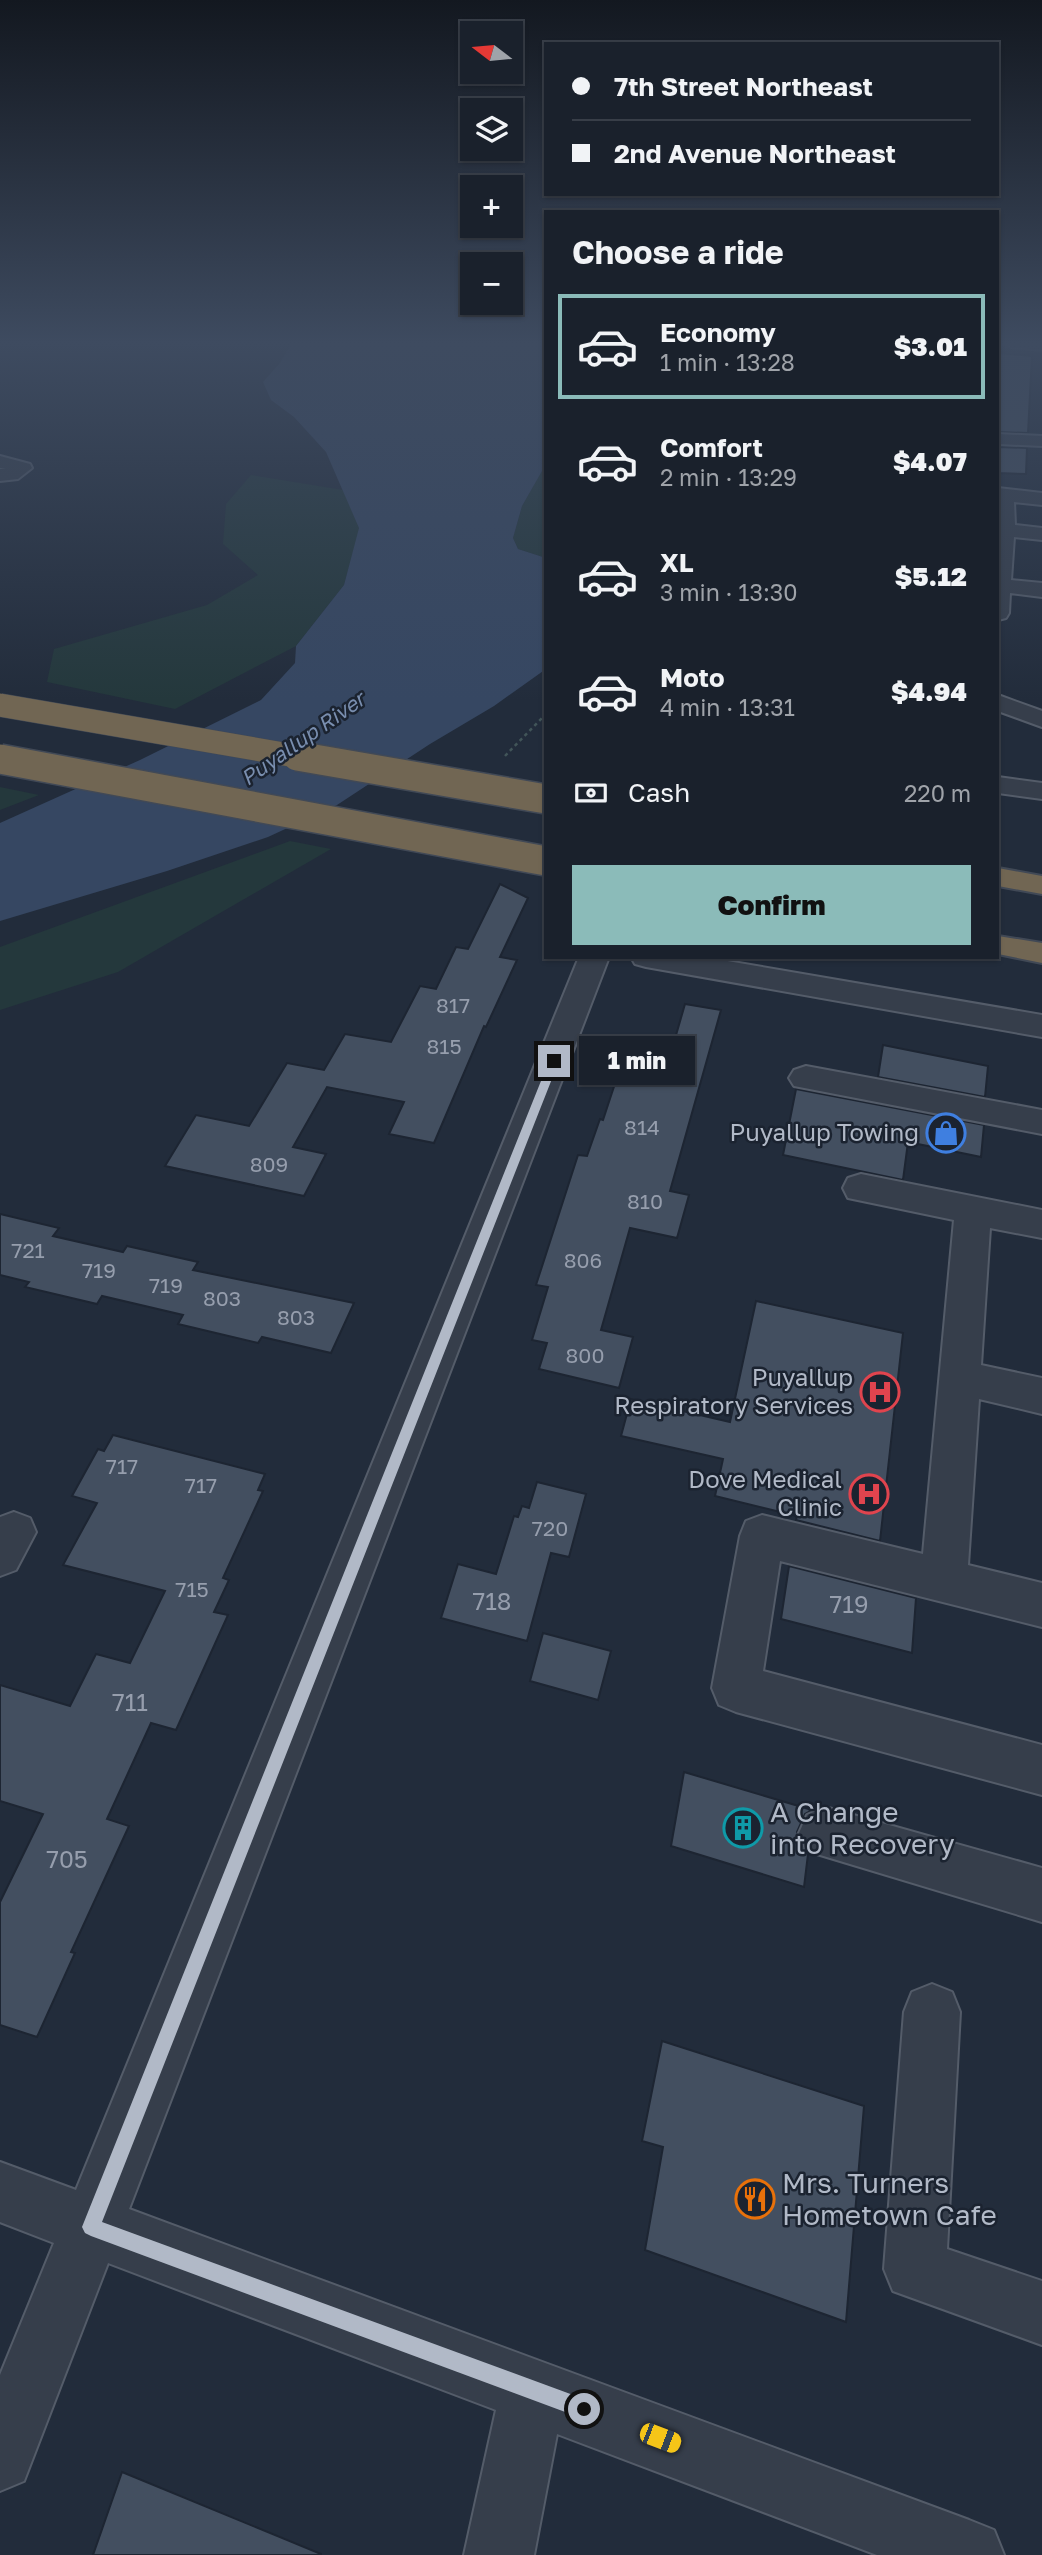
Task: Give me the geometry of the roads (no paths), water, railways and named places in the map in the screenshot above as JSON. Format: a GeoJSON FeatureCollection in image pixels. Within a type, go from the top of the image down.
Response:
{"type":"FeatureCollection","features":[{"type":"Feature","properties":{"kind":"highway"},"geometry":{"type":"LineString","coordinates":[[0,705],[544,799]]}},
{"type":"Feature","properties":{"kind":"highway"},"geometry":{"type":"LineString","coordinates":[[0,759],[544,861]]}},
{"type":"Feature","properties":{"kind":"highway"},"geometry":{"type":"LineString","coordinates":[[999,877],[1042,885]]}},
{"type":"Feature","properties":{"kind":"highway"},"geometry":{"type":"LineString","coordinates":[[999,945],[1042,953]]}},
{"type":"Feature","properties":{"kind":"street"},"geometry":{"type":"LineString","coordinates":[[0,462],[16,464],[23,468],[11,475],[0,475]]}},
{"type":"Feature","properties":{"kind":"street"},"geometry":{"type":"LineString","coordinates":[[1042,499],[1002,499],[1004,530],[999,585],[1042,590]]}},
{"type":"Feature","properties":{"kind":"street"},"geometry":{"type":"LineString","coordinates":[[1004,530],[1042,534]]}},
{"type":"Feature","properties":{"kind":"street"},"geometry":{"type":"LineString","coordinates":[[999,699],[1042,703]]}},
{"type":"Feature","properties":{"kind":"street"},"geometry":{"type":"LineString","coordinates":[[999,699],[1042,720]]}},
{"type":"Feature","properties":{"kind":"street"},"geometry":{"type":"LineString","coordinates":[[999,785],[1042,791]]}},
{"type":"Feature","properties":{"kind":"street"},"geometry":{"type":"LineString","coordinates":[[0,2457],[593,959]]}},
{"type":"Feature","properties":{"kind":"street"},"geometry":{"type":"LineString","coordinates":[[657,959],[1042,1027]]}},
{"type":"Feature","properties":{"kind":"street"},"geometry":{"type":"LineString","coordinates":[[806,1077],[1042,1122]]}},
{"type":"Feature","properties":{"kind":"street"},"geometry":{"type":"LineString","coordinates":[[861,1188],[1042,1224]]}},
{"type":"Feature","properties":{"kind":"street"},"geometry":{"type":"LineString","coordinates":[[944,1581],[973,1210]]}},
{"type":"Feature","properties":{"kind":"street"},"geometry":{"type":"LineString","coordinates":[[960,1378],[1042,1396]]}},
{"type":"Feature","properties":{"kind":"street"},"geometry":{"type":"LineString","coordinates":[[1042,1605],[762,1536],[736,1688],[1042,1770]]}},
{"type":"Feature","properties":{"kind":"street"},"geometry":{"type":"LineString","coordinates":[[825,1833],[1042,1895]]}},
{"type":"Feature","properties":{"kind":"street"},"geometry":{"type":"LineString","coordinates":[[932,2012],[915,2269],[1042,2313]]}},
{"type":"Feature","properties":{"kind":"street"},"geometry":{"type":"LineString","coordinates":[[0,2192],[969,2555]]}},
{"type":"Feature","properties":{"kind":"street"},"geometry":{"type":"LineString","coordinates":[[499,2555],[533,2390]]}},
{"type":"Feature","properties":{"kind":"water","name":"Puyallup River"},"geometry":{"type":"Polygon","coordinates":[[[330,461],[544,461],[544,468],[522,506],[513,538],[518,549],[544,557],[544,670],[494,706],[337,805],[268,837],[167,871],[0,921],[0,823],[140,760],[261,700],[295,663],[296,646],[344,585],[359,528],[330,461]]]}},
{"type":"Feature","properties":{"kind":"place","name":"Puyallup Towing"},"geometry":{"type":"Point","coordinates":[946,1133]}},
{"type":"Feature","properties":{"kind":"place","name":"Puyallup Respiratory Services"},"geometry":{"type":"Point","coordinates":[880,1392]}},
{"type":"Feature","properties":{"kind":"place","name":"Dove Medical Clinic"},"geometry":{"type":"Point","coordinates":[869,1494]}},
{"type":"Feature","properties":{"kind":"place","name":"A Change into Recovery"},"geometry":{"type":"Point","coordinates":[743,1828]}},
{"type":"Feature","properties":{"kind":"place","name":"Mrs. Turners Hometown Cafe"},"geometry":{"type":"Point","coordinates":[755,2199]}}]}
